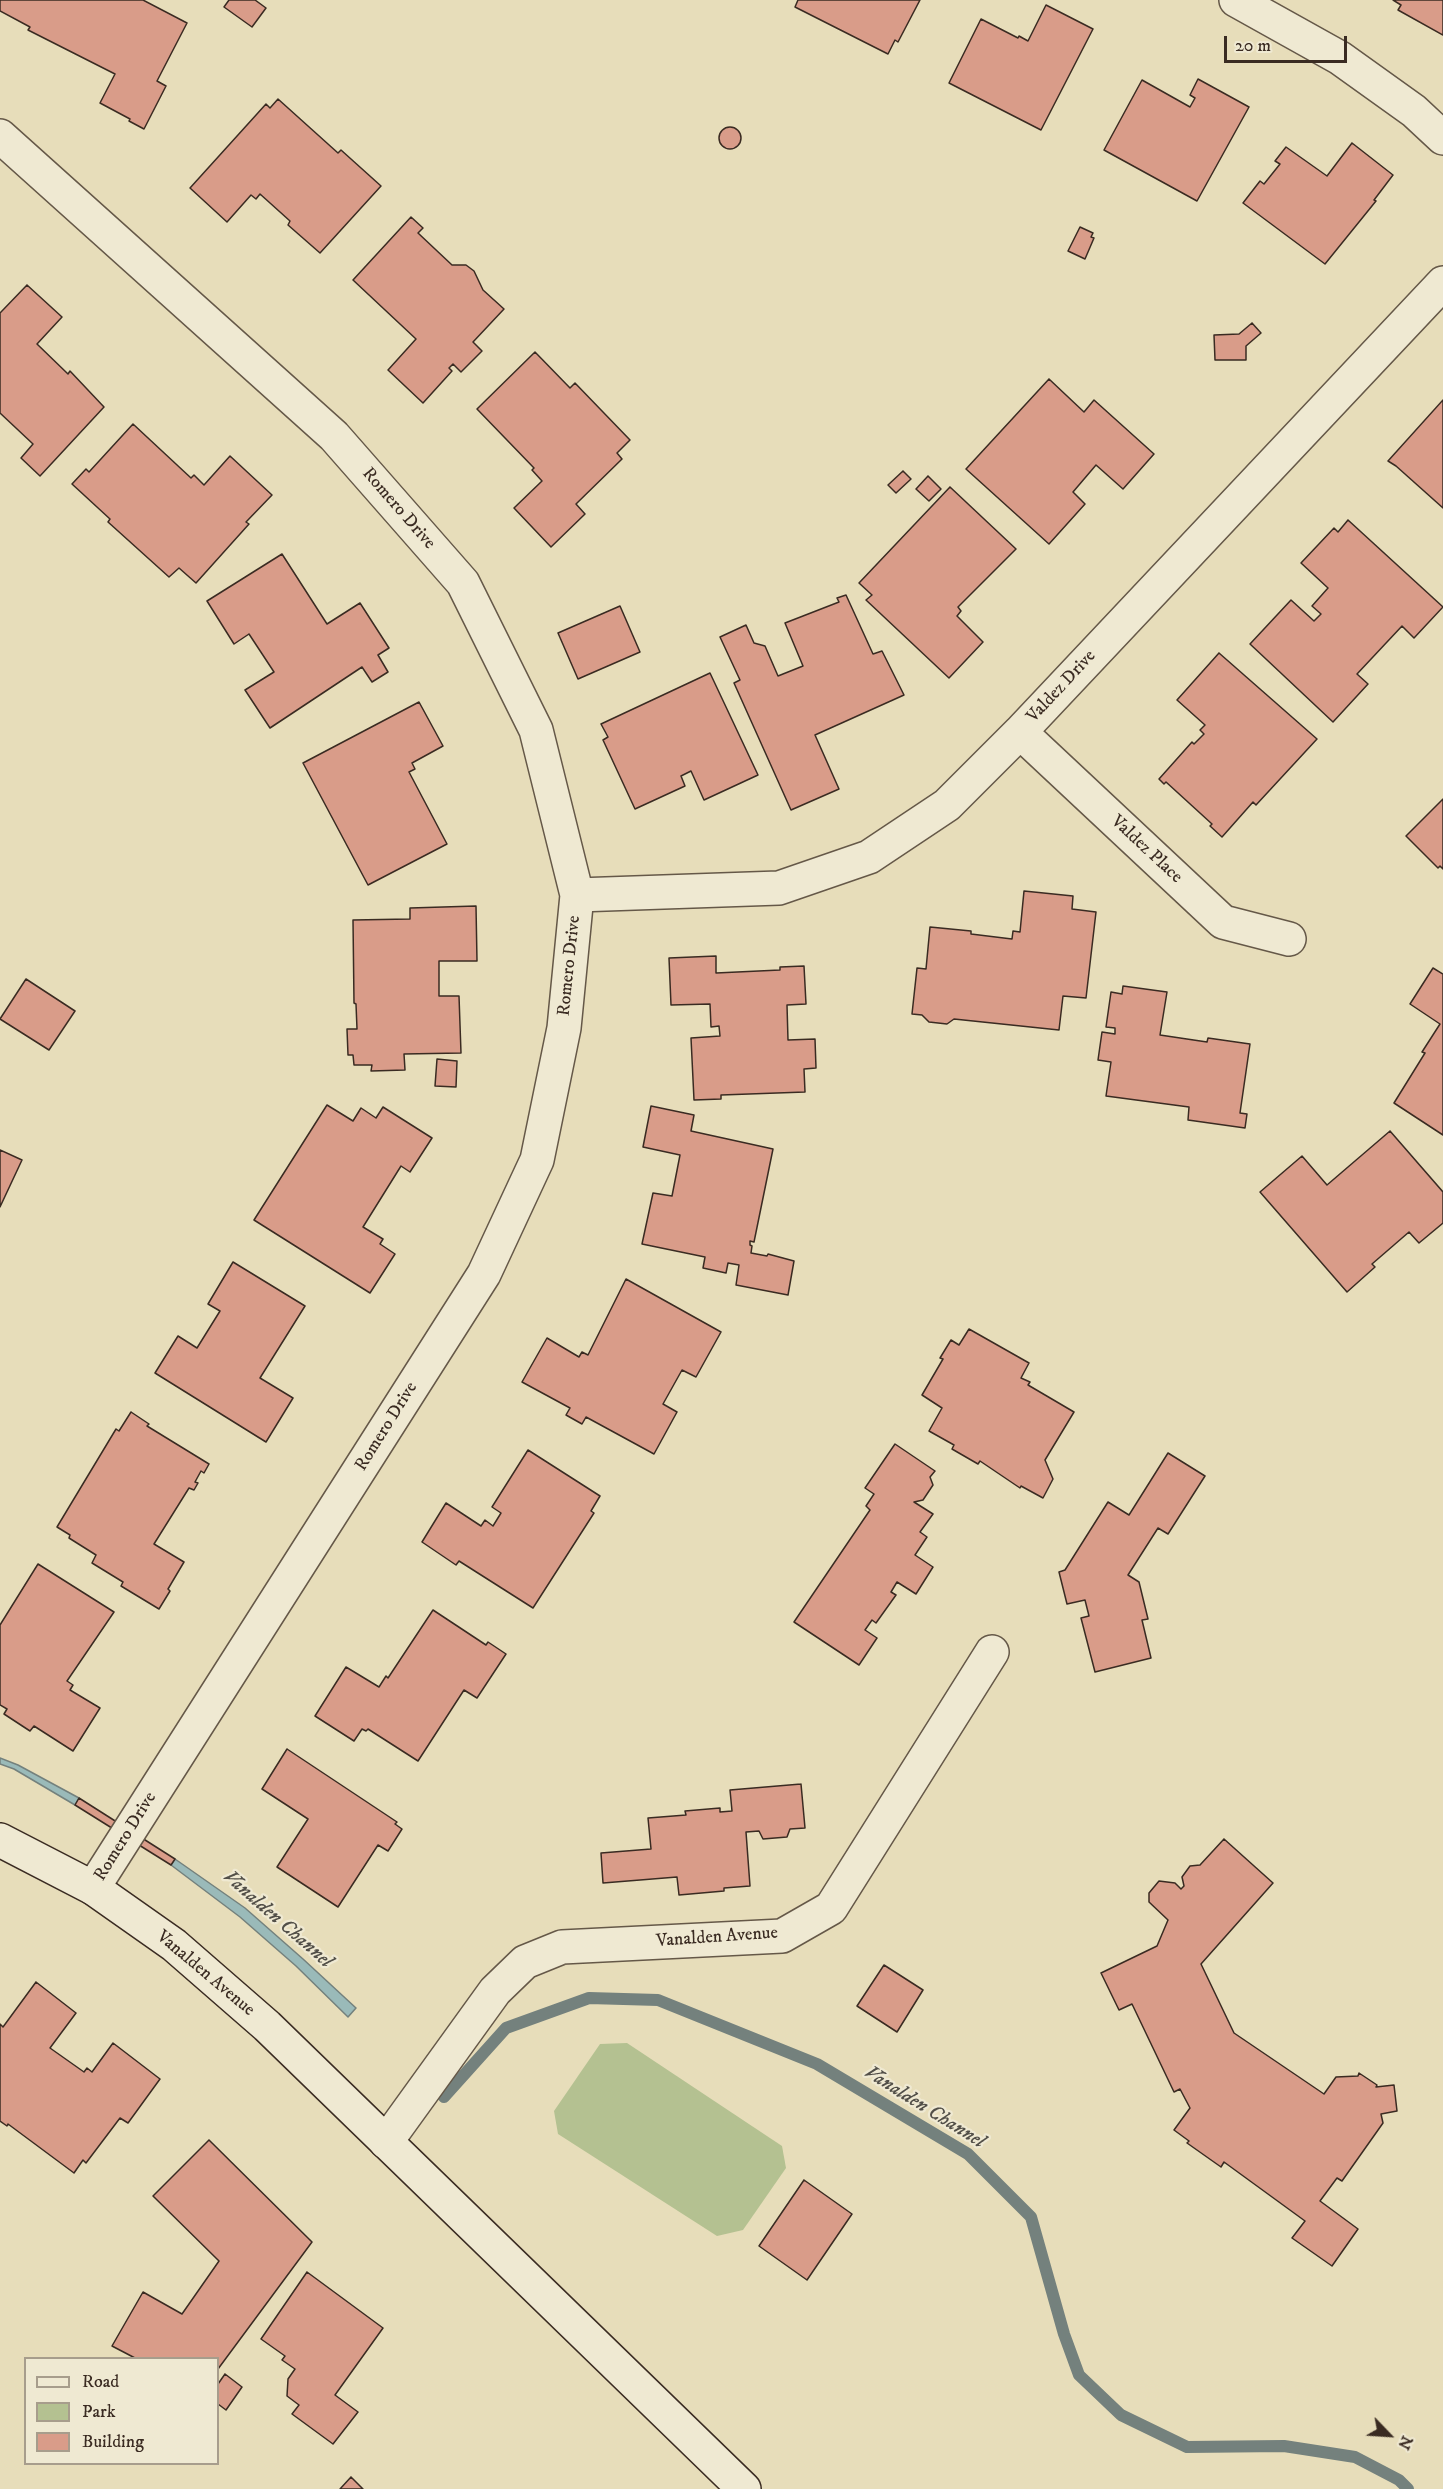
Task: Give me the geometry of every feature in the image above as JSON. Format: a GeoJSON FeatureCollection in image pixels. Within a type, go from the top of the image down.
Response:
{"type":"FeatureCollection","features":[{"type":"Feature","properties":{"kind":"street"},"geometry":{"type":"LineString","coordinates":[[1236,0],[1340,58],[1414,111],[1443,138]]}},
{"type":"Feature","properties":{"kind":"street","name":"Romero Drive"},"geometry":{"type":"LineString","coordinates":[[0,136],[334,436],[463,583],[536,730],[577,894],[564,1028],[537,1160],[484,1274],[93,1888]]}},
{"type":"Feature","properties":{"kind":"street","name":"Valdez Drive"},"geometry":{"type":"LineString","coordinates":[[577,894],[779,888],[869,857],[947,805],[1020,732],[1443,283]]}},
{"type":"Feature","properties":{"kind":"street","name":"Valdez Place"},"geometry":{"type":"LineString","coordinates":[[1020,732],[1223,922],[1289,939]]}},
{"type":"Feature","properties":{"kind":"street","name":"Vanalden Avenue"},"geometry":{"type":"LineString","coordinates":[[386,2142],[495,1991],[525,1962],[562,1947],[782,1936],[831,1908],[992,1652]]}},
{"type":"Feature","properties":{"kind":"street","name":"Vanalden Avenue"},"geometry":{"type":"LineString","coordinates":[[0,1840],[93,1888],[174,1945],[250,2011],[744,2489]]}},
{"type":"Feature","properties":{"kind":"green space"},"geometry":{"type":"Polygon","coordinates":[[[627,2043],[782,2146],[786,2168],[743,2230],[717,2236],[558,2134],[554,2111],[600,2044],[627,2043]]]}},
{"type":"Feature","properties":{"kind":"water"},"geometry":{"type":"Polygon","coordinates":[[[0,1758],[18,1765],[79,1798],[75,1805],[14,1769],[0,1764],[0,1758]]]}},
{"type":"Feature","properties":{"kind":"water"},"geometry":{"type":"Polygon","coordinates":[[[175,1859],[245,1908],[356,2008],[348,2017],[296,1966],[240,1917],[171,1865],[175,1859]]]}},
{"type":"Feature","properties":{"kind":"building"},"geometry":{"type":"Polygon","coordinates":[[[0,0],[143,0],[187,23],[157,81],[166,86],[144,129],[100,103],[115,74],[28,30],[30,27],[0,11],[0,0]]]}},
{"type":"Feature","properties":{"kind":"building"},"geometry":{"type":"Polygon","coordinates":[[[229,0],[255,0],[266,8],[252,27],[224,7],[229,0]]]}},
{"type":"Feature","properties":{"kind":"building"},"geometry":{"type":"Polygon","coordinates":[[[798,0],[920,0],[898,42],[895,40],[888,54],[795,7],[798,0]]]}},
{"type":"Feature","properties":{"kind":"building"},"geometry":{"type":"Polygon","coordinates":[[[1393,0],[1443,0],[1443,35],[1398,10],[1401,5],[1393,0]]]}},
{"type":"Feature","properties":{"kind":"building"},"geometry":{"type":"Polygon","coordinates":[[[1046,5],[1093,29],[1041,130],[949,83],[981,19],[1028,41],[1046,5]]]}},
{"type":"Feature","properties":{"kind":"building"},"geometry":{"type":"Polygon","coordinates":[[[1198,79],[1249,107],[1197,201],[1104,150],[1142,80],[1190,107],[1195,98],[1190,95],[1198,79]]]}},
{"type":"Feature","properties":{"kind":"building"},"geometry":{"type":"Polygon","coordinates":[[[278,99],[338,153],[341,150],[381,186],[320,253],[288,225],[290,221],[260,194],[256,199],[251,195],[227,222],[190,188],[266,104],[270,108],[278,99]]]}},
{"type":"Feature","properties":{"kind":"building"},"geometry":{"type":"Polygon","coordinates":[[[730,127],[738,130],[741,138],[738,146],[730,149],[722,146],[719,138],[722,130],[730,127]]]}},
{"type":"Feature","properties":{"kind":"building"},"geometry":{"type":"Polygon","coordinates":[[[1352,143],[1393,175],[1374,200],[1376,201],[1325,264],[1243,203],[1260,181],[1264,184],[1280,164],[1275,161],[1286,147],[1327,176],[1352,143]]]}},
{"type":"Feature","properties":{"kind":"building"},"geometry":{"type":"Polygon","coordinates":[[[411,217],[423,228],[418,233],[452,265],[466,265],[474,271],[483,290],[504,309],[473,342],[482,351],[461,372],[453,364],[449,368],[452,371],[423,403],[388,370],[416,339],[353,280],[411,217]]]}},
{"type":"Feature","properties":{"kind":"building"},"geometry":{"type":"Polygon","coordinates":[[[1080,227],[1093,233],[1091,237],[1094,238],[1085,259],[1068,251],[1080,227]]]}},
{"type":"Feature","properties":{"kind":"building"},"geometry":{"type":"Polygon","coordinates":[[[27,285],[62,317],[37,344],[68,374],[70,371],[104,407],[40,476],[21,458],[33,444],[0,413],[0,313],[27,285]]]}},
{"type":"Feature","properties":{"kind":"building"},"geometry":{"type":"Polygon","coordinates":[[[1252,323],[1261,333],[1246,346],[1246,360],[1215,360],[1214,335],[1239,334],[1252,323]]]}},
{"type":"Feature","properties":{"kind":"building"},"geometry":{"type":"Polygon","coordinates":[[[535,352],[570,388],[575,383],[630,440],[617,453],[622,459],[576,504],[585,514],[551,547],[514,508],[542,481],[532,470],[534,468],[477,409],[535,352]]]}},
{"type":"Feature","properties":{"kind":"building"},"geometry":{"type":"Polygon","coordinates":[[[1049,379],[1084,412],[1094,400],[1154,454],[1123,489],[1096,465],[1073,492],[1085,504],[1049,544],[966,469],[1049,379]]]}},
{"type":"Feature","properties":{"kind":"building"},"geometry":{"type":"Polygon","coordinates":[[[1443,400],[1443,508],[1388,461],[1443,400]]]}},
{"type":"Feature","properties":{"kind":"building"},"geometry":{"type":"Polygon","coordinates":[[[133,424],[191,478],[194,475],[204,485],[230,456],[272,495],[246,522],[249,524],[196,583],[179,568],[169,577],[108,522],[110,519],[72,484],[86,469],[89,472],[133,424]]]}},
{"type":"Feature","properties":{"kind":"building"},"geometry":{"type":"Polygon","coordinates":[[[903,471],[911,479],[896,493],[888,485],[903,471]]]}},
{"type":"Feature","properties":{"kind":"building"},"geometry":{"type":"Polygon","coordinates":[[[928,476],[941,489],[929,501],[916,489],[928,476]]]}},
{"type":"Feature","properties":{"kind":"building"},"geometry":{"type":"Polygon","coordinates":[[[950,487],[1016,549],[958,607],[961,611],[957,616],[983,642],[949,678],[866,600],[872,595],[859,583],[950,487]]]}},
{"type":"Feature","properties":{"kind":"building"},"geometry":{"type":"Polygon","coordinates":[[[1348,520],[1443,607],[1414,638],[1402,626],[1357,674],[1368,684],[1333,722],[1250,644],[1291,600],[1314,621],[1321,614],[1312,606],[1328,588],[1301,563],[1334,528],[1338,532],[1348,520]]]}},
{"type":"Feature","properties":{"kind":"building"},"geometry":{"type":"Polygon","coordinates":[[[282,554],[327,624],[360,603],[389,648],[378,655],[388,672],[372,682],[362,667],[270,728],[245,690],[274,672],[249,634],[234,644],[207,601],[282,554]]]}},
{"type":"Feature","properties":{"kind":"building"},"geometry":{"type":"Polygon","coordinates":[[[846,595],[873,654],[882,651],[904,695],[815,735],[839,789],[791,810],[734,683],[740,680],[720,637],[746,625],[754,643],[765,646],[778,676],[803,666],[785,623],[839,602],[837,598],[846,595]]]}},
{"type":"Feature","properties":{"kind":"building"},"geometry":{"type":"Polygon","coordinates":[[[620,606],[640,652],[578,679],[558,633],[620,606]]]}},
{"type":"Feature","properties":{"kind":"building"},"geometry":{"type":"Polygon","coordinates":[[[1219,653],[1317,739],[1256,805],[1253,802],[1222,837],[1210,826],[1212,824],[1166,782],[1164,784],[1159,779],[1192,742],[1194,744],[1204,734],[1200,730],[1205,725],[1177,700],[1219,653]]]}},
{"type":"Feature","properties":{"kind":"building"},"geometry":{"type":"Polygon","coordinates":[[[710,673],[758,775],[704,800],[691,771],[681,776],[685,786],[635,809],[603,740],[608,737],[601,724],[710,673]]]}},
{"type":"Feature","properties":{"kind":"building"},"geometry":{"type":"Polygon","coordinates":[[[419,702],[443,746],[412,763],[415,769],[409,772],[447,844],[368,885],[303,763],[419,702]]]}},
{"type":"Feature","properties":{"kind":"building"},"geometry":{"type":"Polygon","coordinates":[[[1443,799],[1443,869],[1440,866],[1438,868],[1406,836],[1443,799]]]}},
{"type":"Feature","properties":{"kind":"building"},"geometry":{"type":"Polygon","coordinates":[[[1024,891],[1073,896],[1072,909],[1096,912],[1086,998],[1063,996],[1059,1030],[954,1019],[947,1024],[929,1022],[922,1015],[912,1014],[917,968],[926,969],[930,927],[971,931],[971,934],[1012,939],[1013,931],[1020,932],[1024,891]]]}},
{"type":"Feature","properties":{"kind":"building"},"geometry":{"type":"Polygon","coordinates":[[[476,906],[477,961],[439,961],[439,996],[459,996],[461,1053],[404,1054],[405,1070],[371,1071],[372,1065],[354,1065],[353,1055],[348,1055],[347,1029],[357,1029],[356,1004],[354,1003],[353,920],[410,919],[410,908],[476,906]]]}},
{"type":"Feature","properties":{"kind":"building"},"geometry":{"type":"Polygon","coordinates":[[[716,956],[716,973],[780,970],[780,967],[804,966],[806,1004],[787,1005],[788,1040],[815,1039],[816,1068],[804,1069],[805,1092],[721,1095],[721,1099],[694,1100],[691,1038],[720,1036],[719,1026],[711,1027],[710,1004],[671,1005],[669,958],[716,956]]]}},
{"type":"Feature","properties":{"kind":"building"},"geometry":{"type":"Polygon","coordinates":[[[1433,968],[1443,974],[1443,1135],[1394,1103],[1440,1024],[1410,1004],[1433,968]]]}},
{"type":"Feature","properties":{"kind":"building"},"geometry":{"type":"Polygon","coordinates":[[[26,979],[75,1011],[49,1050],[0,1019],[26,979]]]}},
{"type":"Feature","properties":{"kind":"building"},"geometry":{"type":"Polygon","coordinates":[[[1123,986],[1167,992],[1160,1035],[1207,1042],[1208,1038],[1250,1044],[1240,1113],[1247,1114],[1245,1128],[1188,1120],[1189,1107],[1106,1096],[1111,1062],[1098,1060],[1102,1032],[1115,1034],[1115,1028],[1106,1027],[1111,992],[1122,994],[1123,986]]]}},
{"type":"Feature","properties":{"kind":"building"},"geometry":{"type":"Polygon","coordinates":[[[437,1059],[457,1061],[456,1087],[435,1086],[437,1059]]]}},
{"type":"Feature","properties":{"kind":"building"},"geometry":{"type":"Polygon","coordinates":[[[327,1105],[353,1121],[361,1108],[376,1118],[383,1107],[432,1138],[410,1172],[401,1166],[363,1227],[383,1239],[380,1244],[395,1254],[370,1293],[254,1220],[327,1105]]]}},
{"type":"Feature","properties":{"kind":"building"},"geometry":{"type":"Polygon","coordinates":[[[651,1106],[694,1115],[691,1131],[773,1149],[754,1242],[750,1241],[750,1245],[752,1246],[751,1253],[767,1256],[768,1254],[794,1261],[788,1295],[736,1285],[739,1265],[728,1263],[726,1273],[703,1268],[705,1257],[642,1244],[653,1193],[672,1196],[680,1155],[643,1147],[651,1106]]]}},
{"type":"Feature","properties":{"kind":"building"},"geometry":{"type":"Polygon","coordinates":[[[1390,1131],[1443,1192],[1443,1223],[1419,1243],[1409,1232],[1372,1264],[1375,1267],[1347,1292],[1260,1192],[1302,1156],[1327,1185],[1390,1131]]]}},
{"type":"Feature","properties":{"kind":"building"},"geometry":{"type":"Polygon","coordinates":[[[0,1150],[22,1160],[0,1207],[0,1150]]]}},
{"type":"Feature","properties":{"kind":"building"},"geometry":{"type":"Polygon","coordinates":[[[233,1262],[305,1306],[260,1378],[293,1398],[266,1442],[155,1373],[178,1336],[197,1348],[220,1311],[208,1304],[233,1262]]]}},
{"type":"Feature","properties":{"kind":"building"},"geometry":{"type":"Polygon","coordinates":[[[626,1279],[721,1332],[696,1377],[682,1370],[663,1404],[677,1412],[654,1454],[586,1417],[582,1424],[566,1415],[570,1408],[522,1382],[547,1338],[579,1357],[582,1352],[588,1355],[626,1279]]]}},
{"type":"Feature","properties":{"kind":"building"},"geometry":{"type":"Polygon","coordinates":[[[969,1329],[1029,1363],[1021,1378],[1030,1382],[1028,1385],[1074,1412],[1045,1460],[1053,1479],[1043,1498],[1021,1486],[1020,1488],[980,1461],[978,1464],[952,1449],[954,1445],[929,1431],[942,1408],[922,1395],[951,1340],[959,1345],[969,1329]]]}},
{"type":"Feature","properties":{"kind":"building"},"geometry":{"type":"Polygon","coordinates":[[[131,1412],[149,1424],[147,1426],[209,1464],[204,1473],[201,1471],[195,1482],[198,1483],[194,1490],[189,1488],[154,1544],[184,1562],[159,1609],[121,1586],[123,1582],[92,1563],[96,1555],[69,1538],[70,1535],[57,1527],[116,1429],[119,1431],[131,1412]]]}},
{"type":"Feature","properties":{"kind":"building"},"geometry":{"type":"Polygon","coordinates":[[[895,1444],[935,1471],[930,1477],[933,1485],[923,1500],[914,1502],[933,1514],[920,1532],[927,1537],[915,1555],[933,1567],[916,1594],[897,1582],[891,1592],[896,1595],[876,1623],[872,1620],[865,1630],[877,1638],[859,1665],[794,1622],[870,1510],[866,1506],[874,1494],[865,1488],[895,1444]]]}},
{"type":"Feature","properties":{"kind":"building"},"geometry":{"type":"Polygon","coordinates":[[[528,1450],[600,1496],[591,1511],[594,1513],[533,1608],[459,1561],[456,1565],[422,1542],[446,1503],[481,1526],[485,1520],[493,1526],[501,1513],[492,1507],[528,1450]]]}},
{"type":"Feature","properties":{"kind":"building"},"geometry":{"type":"Polygon","coordinates":[[[1168,1453],[1205,1476],[1168,1534],[1158,1528],[1128,1575],[1139,1582],[1148,1619],[1142,1620],[1151,1658],[1095,1672],[1081,1618],[1089,1616],[1085,1600],[1067,1604],[1059,1572],[1065,1570],[1108,1502],[1129,1515],[1168,1453]]]}},
{"type":"Feature","properties":{"kind":"building"},"geometry":{"type":"Polygon","coordinates":[[[38,1564],[114,1612],[67,1681],[73,1685],[70,1690],[100,1708],[73,1751],[34,1726],[30,1731],[4,1714],[7,1709],[0,1705],[0,1625],[38,1564]]]}},
{"type":"Feature","properties":{"kind":"building"},"geometry":{"type":"Polygon","coordinates":[[[433,1610],[486,1645],[488,1642],[506,1654],[477,1698],[464,1690],[418,1761],[368,1729],[366,1731],[362,1729],[354,1741],[315,1716],[346,1667],[379,1687],[386,1676],[388,1678],[433,1610]]]}},
{"type":"Feature","properties":{"kind":"building"},"geometry":{"type":"Polygon","coordinates":[[[287,1749],[397,1822],[395,1824],[402,1829],[388,1851],[378,1845],[338,1907],[277,1867],[308,1819],[262,1789],[287,1749]]]}},
{"type":"Feature","properties":{"kind":"building"},"geometry":{"type":"Polygon","coordinates":[[[801,1784],[805,1828],[790,1829],[787,1837],[763,1839],[759,1831],[746,1832],[750,1886],[679,1895],[677,1877],[603,1883],[601,1853],[651,1849],[648,1818],[686,1815],[685,1811],[720,1808],[720,1812],[732,1811],[730,1790],[801,1784]]]}},
{"type":"Feature","properties":{"kind":"building"},"geometry":{"type":"Polygon","coordinates":[[[79,1798],[175,1859],[171,1865],[75,1805],[79,1798]]]}},
{"type":"Feature","properties":{"kind":"building"},"geometry":{"type":"Polygon","coordinates":[[[1224,1839],[1273,1883],[1201,1964],[1234,2033],[1324,2094],[1336,2077],[1358,2076],[1359,2073],[1377,2085],[1376,2087],[1394,2085],[1397,2111],[1381,2114],[1383,2123],[1342,2181],[1337,2178],[1320,2201],[1358,2229],[1332,2266],[1292,2238],[1305,2221],[1224,2162],[1221,2167],[1187,2143],[1189,2141],[1174,2130],[1190,2108],[1180,2089],[1174,2092],[1132,2004],[1119,2010],[1101,1973],[1157,1946],[1168,1920],[1149,1902],[1149,1893],[1159,1881],[1175,1883],[1181,1889],[1184,1886],[1182,1877],[1190,1866],[1200,1865],[1224,1839]]]}},
{"type":"Feature","properties":{"kind":"building"},"geometry":{"type":"Polygon","coordinates":[[[884,1965],[923,1990],[897,2032],[857,2006],[884,1965]]]}},
{"type":"Feature","properties":{"kind":"building"},"geometry":{"type":"Polygon","coordinates":[[[36,1982],[76,2013],[50,2048],[84,2072],[87,2068],[92,2072],[113,2043],[160,2079],[128,2123],[120,2118],[86,2163],[83,2160],[74,2173],[8,2124],[7,2126],[0,2121],[0,2024],[3,2027],[36,1982]]]}},
{"type":"Feature","properties":{"kind":"building"},"geometry":{"type":"Polygon","coordinates":[[[209,2140],[312,2242],[219,2368],[219,2357],[133,2357],[112,2346],[143,2292],[182,2314],[219,2261],[153,2196],[209,2140]]]}},
{"type":"Feature","properties":{"kind":"building"},"geometry":{"type":"Polygon","coordinates":[[[804,2180],[852,2214],[807,2280],[759,2246],[804,2180]]]}},
{"type":"Feature","properties":{"kind":"building"},"geometry":{"type":"Polygon","coordinates":[[[307,2272],[383,2328],[335,2395],[358,2412],[333,2444],[292,2414],[299,2405],[287,2396],[288,2379],[295,2369],[282,2360],[285,2356],[261,2339],[307,2272]]]}},
{"type":"Feature","properties":{"kind":"building"},"geometry":{"type":"Polygon","coordinates":[[[225,2374],[242,2387],[226,2410],[219,2405],[219,2383],[225,2374]]]}},
{"type":"Feature","properties":{"kind":"building"},"geometry":{"type":"Polygon","coordinates":[[[351,2477],[363,2489],[340,2489],[351,2477]]]}},
{"type":"Feature","properties":{"kind":"waterway","name":"Vanalden Channel"},"geometry":{"type":"LineString","coordinates":[[444,2097],[506,2028],[589,1998],[658,2000],[817,2064],[968,2154],[1031,2217],[1064,2334],[1079,2375],[1121,2415],[1187,2447],[1284,2446],[1355,2457],[1399,2480],[1408,2489]]}}]}
